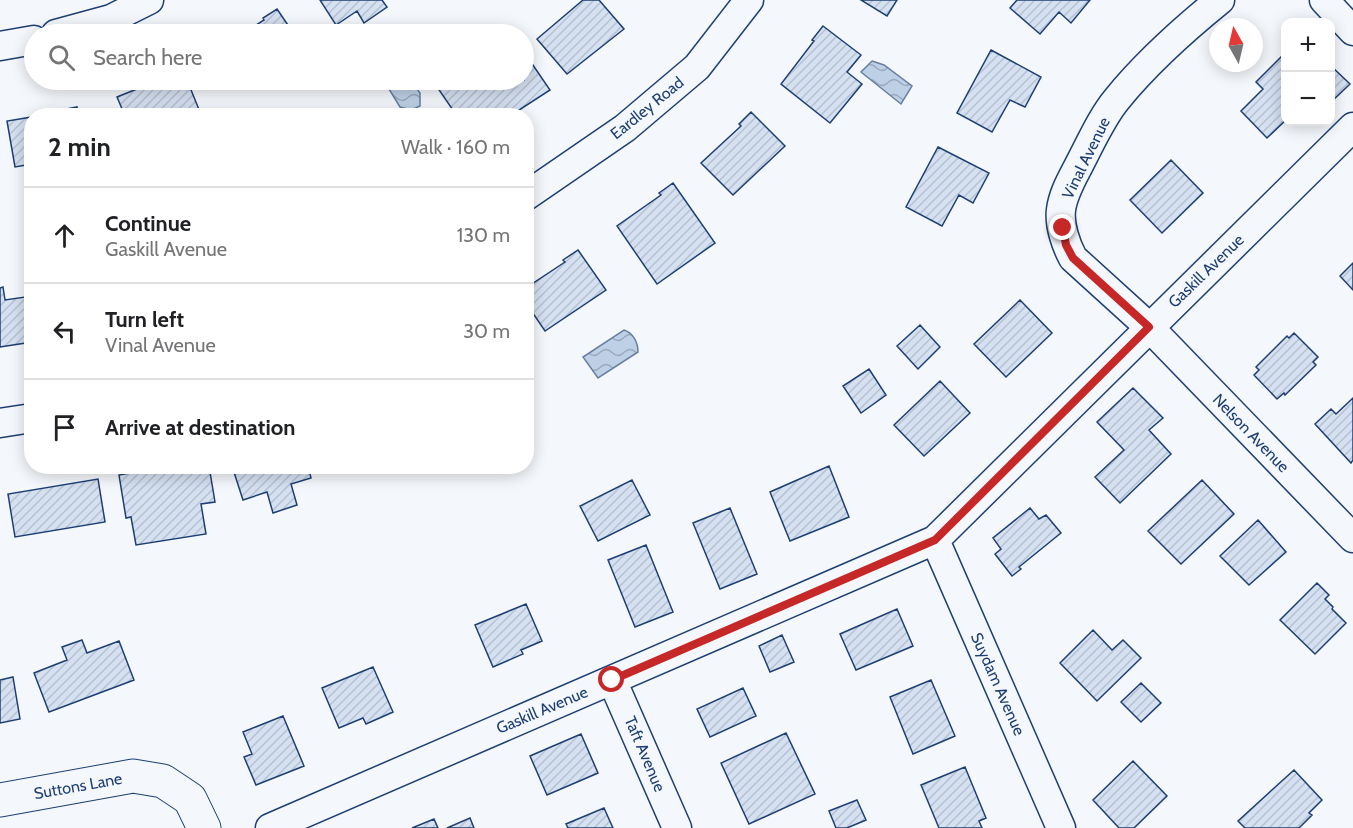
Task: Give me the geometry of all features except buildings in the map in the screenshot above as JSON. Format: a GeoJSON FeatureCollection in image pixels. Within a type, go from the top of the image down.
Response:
{"type":"FeatureCollection","features":[{"type":"Feature","properties":{"kind":"street"},"geometry":{"type":"LineString","coordinates":[[93,24],[111,19],[149,0]]}},
{"type":"Feature","properties":{"kind":"street","name":"Eardley Road"},"geometry":{"type":"LineString","coordinates":[[534,191],[625,128],[697,67],[749,0]]}},
{"type":"Feature","properties":{"kind":"street","name":"Vinal Avenue"},"geometry":{"type":"LineString","coordinates":[[1149,327],[1073,258],[1066,245],[1061,211],[1068,187],[1115,100],[1146,66],[1220,0]]}},
{"type":"Feature","properties":{"kind":"street"},"geometry":{"type":"LineString","coordinates":[[1324,0],[1353,31]]}},
{"type":"Feature","properties":{"kind":"street"},"geometry":{"type":"LineString","coordinates":[[0,46],[24,42]]}},
{"type":"Feature","properties":{"kind":"street","name":"Gaskill Avenue"},"geometry":{"type":"LineString","coordinates":[[270,828],[935,540],[1353,127]]}},
{"type":"Feature","properties":{"kind":"street","name":"Nelson Avenue"},"geometry":{"type":"LineString","coordinates":[[1149,327],[1353,538]]}},
{"type":"Feature","properties":{"kind":"street"},"geometry":{"type":"LineString","coordinates":[[0,423],[24,419]]}},
{"type":"Feature","properties":{"kind":"street","name":"Suydam Avenue"},"geometry":{"type":"LineString","coordinates":[[935,540],[1061,828]]}},
{"type":"Feature","properties":{"kind":"street","name":"Taft Avenue"},"geometry":{"type":"LineString","coordinates":[[612,680],[677,828]]}},
{"type":"Feature","properties":{"kind":"street","name":"Suttons Lane"},"geometry":{"type":"LineString","coordinates":[[0,800],[133,776],[163,780],[190,799],[204,828]]}},
{"type":"Feature","properties":{"kind":"water"},"geometry":{"type":"Polygon","coordinates":[[[872,61],[884,65],[912,86],[901,104],[861,72],[872,61]]]}},
{"type":"Feature","properties":{"kind":"water"},"geometry":{"type":"Polygon","coordinates":[[[390,90],[418,90],[420,93],[420,106],[400,107],[390,90]]]}},
{"type":"Feature","properties":{"kind":"water"},"geometry":{"type":"Polygon","coordinates":[[[624,330],[634,338],[638,352],[598,378],[583,357],[624,330]]]}},
{"type":"Feature","properties":{"kind":"route"},"geometry":{"type":"LineString","coordinates":[[612,680],[935,540],[1149,327],[1073,258],[1066,245],[1063,228]]}}]}
